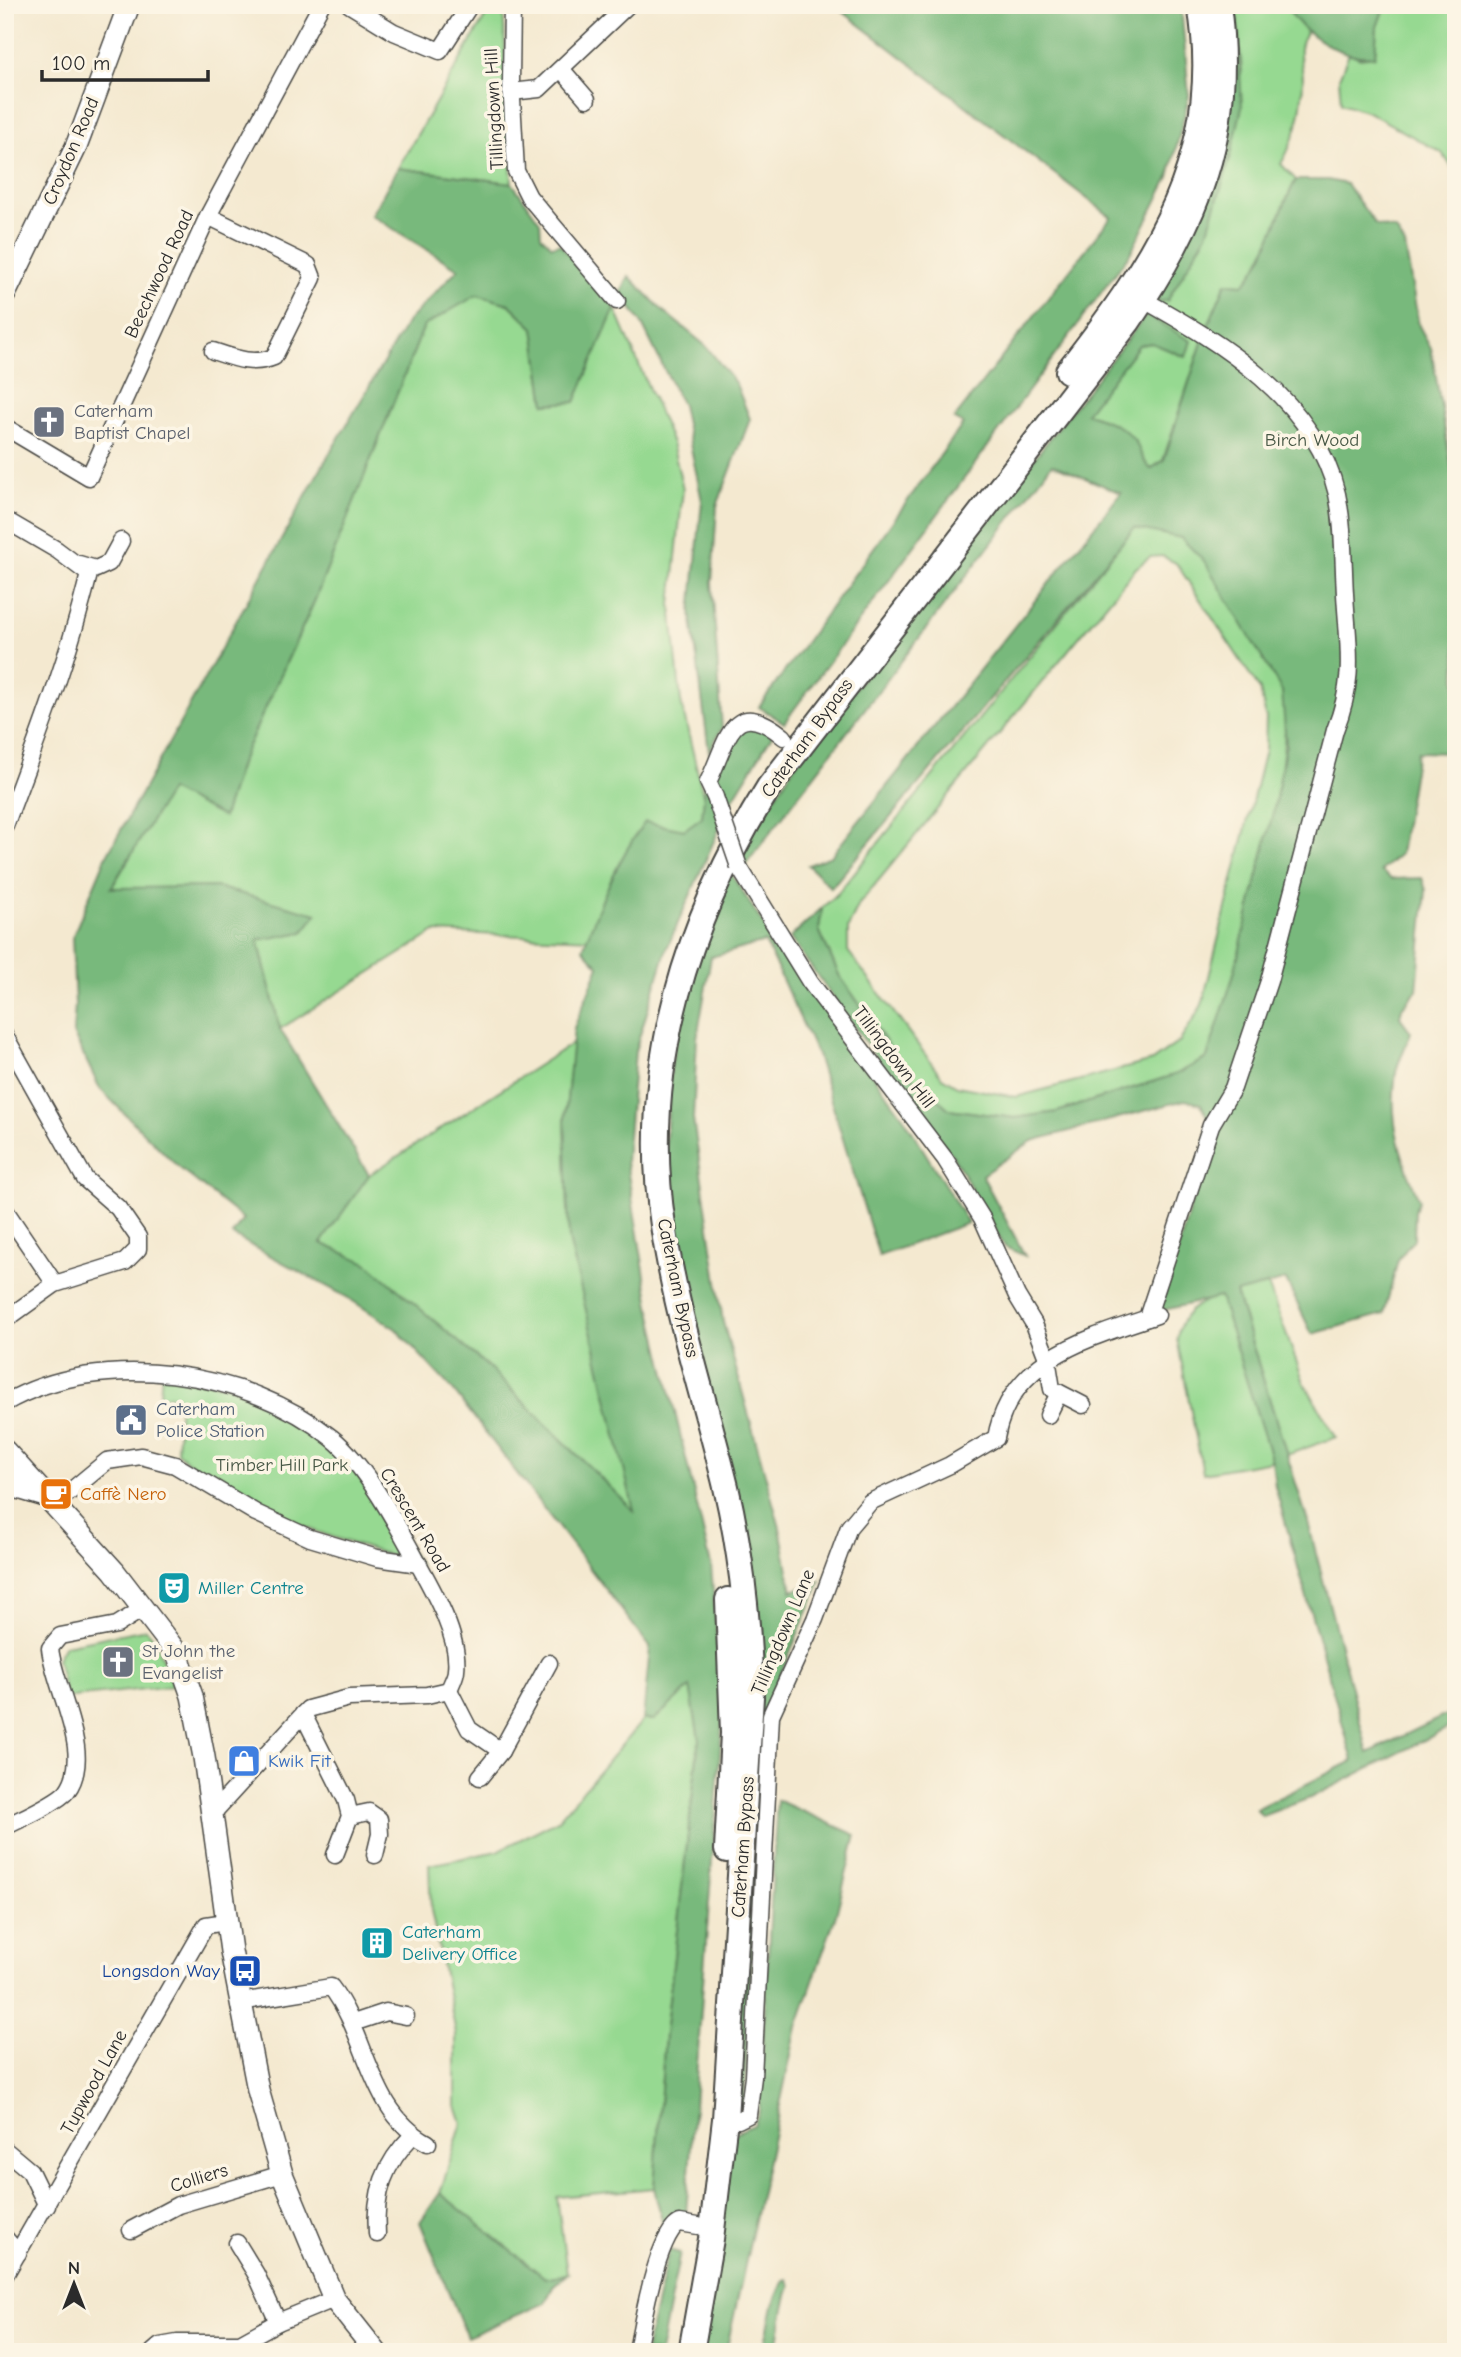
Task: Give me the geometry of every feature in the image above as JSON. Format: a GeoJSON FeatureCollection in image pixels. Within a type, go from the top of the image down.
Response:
{"type":"FeatureCollection","features":[{"type":"Feature","properties":{"kind":"highway","name":"Caterham Bypass"},"geometry":{"type":"LineString","coordinates":[[675,2352],[698,2227],[712,2088],[731,1773],[731,1630],[723,1562],[710,1494],[663,1304],[647,1220],[642,1178],[643,1108],[647,1061],[657,1009],[669,964],[688,912],[730,821],[784,737],[1087,347],[1151,256],[1180,195],[1196,145],[1206,71],[1200,5]]}},
{"type":"Feature","properties":{"kind":"highway","name":"Caterham Bypass"},"geometry":{"type":"LineString","coordinates":[[691,2352],[711,2239],[725,2119],[748,1792],[751,1677],[747,1624],[732,1516],[674,1286],[662,1223],[658,1167],[660,1091],[678,985],[692,941],[723,869],[746,824],[789,757],[1144,300],[1185,231],[1216,140],[1223,84],[1223,42],[1218,5]]}},
{"type":"Feature","properties":{"kind":"main road","name":"Croydon Road"},"geometry":{"type":"LineString","coordinates":[[5,294],[76,147],[129,5]]}},
{"type":"Feature","properties":{"kind":"main road"},"geometry":{"type":"LineString","coordinates":[[9,1455],[13,1472],[5,1483],[51,1500]]}},
{"type":"Feature","properties":{"kind":"main road"},"geometry":{"type":"LineString","coordinates":[[9,1455],[144,1608],[177,1653],[192,1696],[212,1814],[226,1922],[258,2090],[282,2174],[334,2299],[376,2352]]}},
{"type":"Feature","properties":{"kind":"street","name":"Beechwood Road"},"geometry":{"type":"LineString","coordinates":[[5,427],[89,477],[208,216],[321,5]]}},
{"type":"Feature","properties":{"kind":"street"},"geometry":{"type":"LineString","coordinates":[[350,5],[394,32],[440,51],[470,5]]}},
{"type":"Feature","properties":{"kind":"street","name":"Tillingdown Hill"},"geometry":{"type":"LineString","coordinates":[[512,5],[511,92],[516,171],[529,197],[617,301]]}},
{"type":"Feature","properties":{"kind":"street"},"geometry":{"type":"LineString","coordinates":[[511,92],[539,89],[628,5]]}},
{"type":"Feature","properties":{"kind":"street"},"geometry":{"type":"LineString","coordinates":[[562,70],[587,99]]}},
{"type":"Feature","properties":{"kind":"street"},"geometry":{"type":"LineString","coordinates":[[208,216],[308,265],[313,278],[274,357],[262,363],[213,351]]}},
{"type":"Feature","properties":{"kind":"street"},"geometry":{"type":"LineString","coordinates":[[1046,1359],[1152,1317],[1211,1125],[1234,1088],[1269,981],[1347,690],[1351,653],[1336,493],[1309,432],[1284,399],[1254,370],[1144,300]]}},
{"type":"Feature","properties":{"kind":"street"},"geometry":{"type":"LineString","coordinates":[[6,525],[79,564],[96,569],[109,564],[121,541]]}},
{"type":"Feature","properties":{"kind":"street"},"geometry":{"type":"LineString","coordinates":[[5,825],[78,619],[89,574],[79,564]]}},
{"type":"Feature","properties":{"kind":"street","name":"Tillingdown Hill"},"geometry":{"type":"LineString","coordinates":[[784,737],[757,718],[748,718],[730,732],[711,790],[739,867],[810,982],[945,1159],[982,1218],[1014,1290],[1034,1324],[1046,1359],[1052,1389],[1059,1393]]}},
{"type":"Feature","properties":{"kind":"street"},"geometry":{"type":"LineString","coordinates":[[5,1036],[85,1179],[118,1208],[138,1237],[138,1250],[125,1262],[55,1284],[5,1320]]}},
{"type":"Feature","properties":{"kind":"street"},"geometry":{"type":"LineString","coordinates":[[5,1210],[55,1284]]}},
{"type":"Feature","properties":{"kind":"street","name":"Tillingdown Lane"},"geometry":{"type":"LineString","coordinates":[[725,2119],[738,2120],[748,2115],[753,2077],[771,1716],[816,1619],[849,1527],[870,1502],[950,1465],[996,1438],[999,1417],[1011,1393],[1046,1359]]}},
{"type":"Feature","properties":{"kind":"street","name":"Crescent Road"},"geometry":{"type":"LineString","coordinates":[[5,1403],[26,1391],[83,1376],[129,1370],[162,1372],[242,1390],[292,1413],[333,1438],[389,1511],[435,1593],[451,1634],[456,1670],[449,1690]]}},
{"type":"Feature","properties":{"kind":"street"},"geometry":{"type":"LineString","coordinates":[[1048,1415],[1059,1393],[1083,1405]]}},
{"type":"Feature","properties":{"kind":"street"},"geometry":{"type":"LineString","coordinates":[[51,1500],[107,1461],[141,1456],[175,1465],[256,1513],[310,1538],[377,1558],[419,1564]]}},
{"type":"Feature","properties":{"kind":"street"},"geometry":{"type":"LineString","coordinates":[[5,1826],[66,1793],[77,1765],[76,1745],[53,1668],[50,1648],[54,1641],[60,1636],[117,1625],[144,1608]]}},
{"type":"Feature","properties":{"kind":"street"},"geometry":{"type":"LineString","coordinates":[[480,1777],[501,1751],[549,1662]]}},
{"type":"Feature","properties":{"kind":"street"},"geometry":{"type":"LineString","coordinates":[[212,1814],[308,1709],[349,1698],[427,1695],[449,1690],[469,1729],[501,1751]]}},
{"type":"Feature","properties":{"kind":"street"},"geometry":{"type":"LineString","coordinates":[[303,1714],[346,1800],[350,1816],[335,1855]]}},
{"type":"Feature","properties":{"kind":"street"},"geometry":{"type":"LineString","coordinates":[[350,1816],[369,1812],[379,1819],[380,1834],[375,1855]]}},
{"type":"Feature","properties":{"kind":"street","name":"Tupwood Lane"},"geometry":{"type":"LineString","coordinates":[[6,2273],[47,2206],[206,1925],[226,1922]]}},
{"type":"Feature","properties":{"kind":"street"},"geometry":{"type":"LineString","coordinates":[[240,2002],[331,1987],[353,2023],[376,2086],[413,2135],[428,2143]]}},
{"type":"Feature","properties":{"kind":"street"},"geometry":{"type":"LineString","coordinates":[[353,2023],[400,2014],[395,1995]]}},
{"type":"Feature","properties":{"kind":"street"},"geometry":{"type":"LineString","coordinates":[[377,2234],[375,2207],[379,2185],[396,2152],[413,2135]]}},
{"type":"Feature","properties":{"kind":"street"},"geometry":{"type":"LineString","coordinates":[[5,2150],[30,2171],[47,2206]]}},
{"type":"Feature","properties":{"kind":"street","name":"Colliers"},"geometry":{"type":"LineString","coordinates":[[131,2230],[178,2205],[282,2174]]}},
{"type":"Feature","properties":{"kind":"street"},"geometry":{"type":"LineString","coordinates":[[637,2352],[643,2315],[667,2234],[680,2223],[698,2227]]}},
{"type":"Feature","properties":{"kind":"street"},"geometry":{"type":"LineString","coordinates":[[5,2238],[18,2253]]}},
{"type":"Feature","properties":{"kind":"street"},"geometry":{"type":"LineString","coordinates":[[237,2243],[256,2274],[278,2322]]}},
{"type":"Feature","properties":{"kind":"street"},"geometry":{"type":"LineString","coordinates":[[153,2352],[160,2346],[177,2343],[240,2343],[278,2322],[334,2299]]}},
{"type":"Feature","properties":{"kind":"green space"},"geometry":{"type":"Polygon","coordinates":[[[492,5],[503,5],[512,183],[398,168],[492,5]]]}},
{"type":"Feature","properties":{"kind":"green space"},"geometry":{"type":"Polygon","coordinates":[[[834,5],[1181,5],[1189,96],[1169,177],[1131,252],[784,723],[759,707],[963,424],[954,419],[1111,217],[834,5]]]}},
{"type":"Feature","properties":{"kind":"green space"},"geometry":{"type":"Polygon","coordinates":[[[1227,5],[1236,5],[1242,107],[1231,155],[1207,234],[1167,301],[1159,301],[1157,293],[1227,5]]]}},
{"type":"Feature","properties":{"kind":"green space"},"geometry":{"type":"Polygon","coordinates":[[[1236,5],[1286,5],[1306,32],[1300,51],[1303,79],[1300,113],[1295,134],[1281,164],[1296,180],[1252,273],[1244,284],[1226,283],[1206,330],[1163,460],[1151,469],[1144,463],[1135,441],[1085,414],[1139,345],[1152,343],[1185,357],[1159,325],[1146,315],[1242,71],[1236,5]]]}},
{"type":"Feature","properties":{"kind":"green space"},"geometry":{"type":"Polygon","coordinates":[[[1286,5],[1385,5],[1377,27],[1375,56],[1350,54],[1324,43],[1302,26],[1286,5]]]}},
{"type":"Feature","properties":{"kind":"green space"},"geometry":{"type":"Polygon","coordinates":[[[1385,5],[1425,5],[1456,11],[1456,173],[1442,153],[1368,112],[1341,103],[1339,78],[1349,53],[1360,58],[1375,56],[1377,27],[1385,5]]]}},
{"type":"Feature","properties":{"kind":"green space"},"geometry":{"type":"Polygon","coordinates":[[[398,168],[512,183],[540,222],[541,236],[552,246],[560,244],[615,308],[575,402],[545,404],[534,328],[509,304],[477,295],[424,326],[314,602],[241,761],[223,817],[170,790],[111,888],[216,887],[317,914],[303,932],[258,940],[280,1029],[369,1175],[321,1243],[367,1263],[487,1366],[634,1511],[569,1239],[565,1119],[574,1028],[599,966],[583,949],[617,867],[645,822],[684,830],[702,817],[706,777],[747,723],[773,734],[731,802],[667,948],[635,1051],[626,1162],[650,1306],[711,1565],[723,1712],[686,2214],[674,2215],[663,2224],[654,2188],[665,2035],[699,1739],[690,1687],[654,1720],[643,1720],[650,1647],[453,1390],[396,1329],[345,1296],[232,1235],[243,1219],[176,1165],[100,1089],[73,1033],[75,1005],[72,938],[106,857],[317,475],[408,321],[458,269],[371,215],[398,168]]]}},
{"type":"Feature","properties":{"kind":"green space","name":"Birch Wood"},"geometry":{"type":"Polygon","coordinates":[[[1296,180],[1328,180],[1346,184],[1376,225],[1396,230],[1405,245],[1419,326],[1431,348],[1456,494],[1456,745],[1454,753],[1417,752],[1400,854],[1381,871],[1391,879],[1422,878],[1426,890],[1417,990],[1402,1008],[1400,1017],[1411,1032],[1397,1068],[1394,1091],[1398,1138],[1419,1200],[1415,1211],[1414,1239],[1398,1260],[1384,1314],[1312,1334],[1286,1280],[1236,1293],[1308,1522],[1368,1753],[1456,1710],[1456,1724],[1310,1798],[1262,1816],[1256,1809],[1353,1761],[1275,1486],[1272,1461],[1220,1297],[1160,1311],[1213,1129],[1201,1104],[1185,1100],[1032,1141],[982,1175],[1025,1256],[1005,1247],[953,1156],[921,1119],[790,938],[822,908],[819,930],[839,975],[908,1073],[949,1109],[1015,1118],[1057,1112],[1177,1074],[1207,1058],[1233,977],[1274,809],[1286,744],[1282,691],[1205,562],[1181,538],[1134,528],[831,888],[808,865],[831,856],[1121,493],[1052,464],[744,867],[743,847],[795,765],[1146,315],[1191,341],[1186,357],[1152,343],[1139,345],[1086,413],[1124,430],[1151,469],[1164,460],[1206,330],[1226,283],[1244,284],[1252,273],[1296,180]]]}},
{"type":"Feature","properties":{"kind":"green space"},"geometry":{"type":"Polygon","coordinates":[[[629,276],[662,310],[706,346],[736,384],[750,419],[717,506],[712,583],[722,728],[709,752],[691,612],[702,501],[682,405],[642,324],[621,293],[629,276]]]}},
{"type":"Feature","properties":{"kind":"green space"},"geometry":{"type":"Polygon","coordinates":[[[477,294],[509,304],[534,328],[545,404],[575,402],[615,308],[672,443],[683,489],[671,605],[681,702],[704,799],[702,817],[684,830],[645,823],[612,878],[592,939],[435,932],[280,1029],[258,939],[303,932],[316,914],[216,887],[111,889],[170,789],[223,816],[241,761],[314,602],[424,326],[477,294]]]}},
{"type":"Feature","properties":{"kind":"green space"},"geometry":{"type":"Polygon","coordinates":[[[1134,528],[1176,536],[1197,552],[1271,667],[1281,689],[1285,719],[1282,762],[1261,871],[1232,982],[1207,1058],[1177,1074],[1057,1112],[1015,1118],[949,1109],[908,1073],[839,975],[819,930],[822,908],[837,894],[1134,528]],[[1162,556],[1150,557],[1136,568],[859,904],[848,928],[848,951],[942,1077],[957,1086],[1016,1097],[1152,1061],[1180,1041],[1202,1005],[1265,750],[1266,718],[1260,690],[1176,563],[1162,556]]]}},
{"type":"Feature","properties":{"kind":"green space"},"geometry":{"type":"Polygon","coordinates":[[[730,872],[767,930],[904,1118],[968,1223],[879,1256],[817,1055],[765,942],[711,957],[697,1038],[693,1119],[723,1322],[780,1528],[792,1591],[821,1581],[764,1712],[744,2107],[731,2113],[756,1674],[672,1225],[666,1140],[671,1066],[686,981],[730,872]]]}},
{"type":"Feature","properties":{"kind":"green space"},"geometry":{"type":"Polygon","coordinates":[[[573,1043],[565,1119],[569,1239],[635,1512],[487,1366],[321,1243],[369,1175],[573,1043]]]}},
{"type":"Feature","properties":{"kind":"green space"},"geometry":{"type":"Polygon","coordinates":[[[1268,1285],[1304,1382],[1336,1437],[1287,1455],[1236,1292],[1268,1285]]]}},
{"type":"Feature","properties":{"kind":"green space"},"geometry":{"type":"Polygon","coordinates":[[[1220,1296],[1272,1461],[1203,1473],[1177,1339],[1182,1323],[1191,1310],[1220,1296]]]}},
{"type":"Feature","properties":{"kind":"green space","name":"Timber Hill Park"},"geometry":{"type":"Polygon","coordinates":[[[162,1372],[242,1389],[333,1439],[419,1564],[291,1522],[231,1492],[203,1474],[177,1452],[180,1398],[160,1395],[162,1372]]]}},
{"type":"Feature","properties":{"kind":"green space"},"geometry":{"type":"Polygon","coordinates":[[[146,1629],[154,1639],[173,1686],[66,1698],[57,1659],[65,1645],[146,1629]]]}},
{"type":"Feature","properties":{"kind":"green space"},"geometry":{"type":"Polygon","coordinates":[[[690,1686],[699,1739],[665,2035],[654,2188],[557,2197],[567,2274],[545,2278],[440,2193],[462,2123],[456,2105],[456,2033],[431,1910],[429,1865],[498,1851],[558,1820],[643,1720],[654,1720],[690,1686]]]}},
{"type":"Feature","properties":{"kind":"green space"},"geometry":{"type":"Polygon","coordinates":[[[777,1800],[856,1835],[836,1915],[797,2027],[726,2352],[703,2352],[734,2133],[754,2125],[759,2112],[777,1800]]]}},
{"type":"Feature","properties":{"kind":"green space"},"geometry":{"type":"Polygon","coordinates":[[[440,2193],[545,2278],[567,2274],[554,2285],[545,2303],[467,2337],[420,2222],[440,2193]]]}},
{"type":"Feature","properties":{"kind":"green space"},"geometry":{"type":"Polygon","coordinates":[[[669,2250],[680,2253],[660,2352],[645,2352],[669,2250]]]}},
{"type":"Feature","properties":{"kind":"green space"},"geometry":{"type":"Polygon","coordinates":[[[788,2279],[790,2287],[776,2352],[763,2352],[773,2305],[784,2280],[788,2279]]]}},
{"type":"Feature","properties":{"kind":"place","name":"Caterham Baptist Chapel"},"geometry":{"type":"Point","coordinates":[49,422]}},
{"type":"Feature","properties":{"kind":"place","name":"Caterham Police Station"},"geometry":{"type":"Point","coordinates":[131,1420]}},
{"type":"Feature","properties":{"kind":"place","name":"Caffè Nero"},"geometry":{"type":"Point","coordinates":[56,1494]}},
{"type":"Feature","properties":{"kind":"place","name":"Miller Centre"},"geometry":{"type":"Point","coordinates":[174,1588]}},
{"type":"Feature","properties":{"kind":"place","name":"St John the Evangelist"},"geometry":{"type":"Point","coordinates":[118,1662]}},
{"type":"Feature","properties":{"kind":"place","name":"Kwik Fit"},"geometry":{"type":"Point","coordinates":[244,1761]}},
{"type":"Feature","properties":{"kind":"place","name":"Caterham Delivery Office"},"geometry":{"type":"Point","coordinates":[377,1943]}},
{"type":"Feature","properties":{"kind":"place","name":"Longsdon Way"},"geometry":{"type":"Point","coordinates":[245,1971]}}]}
